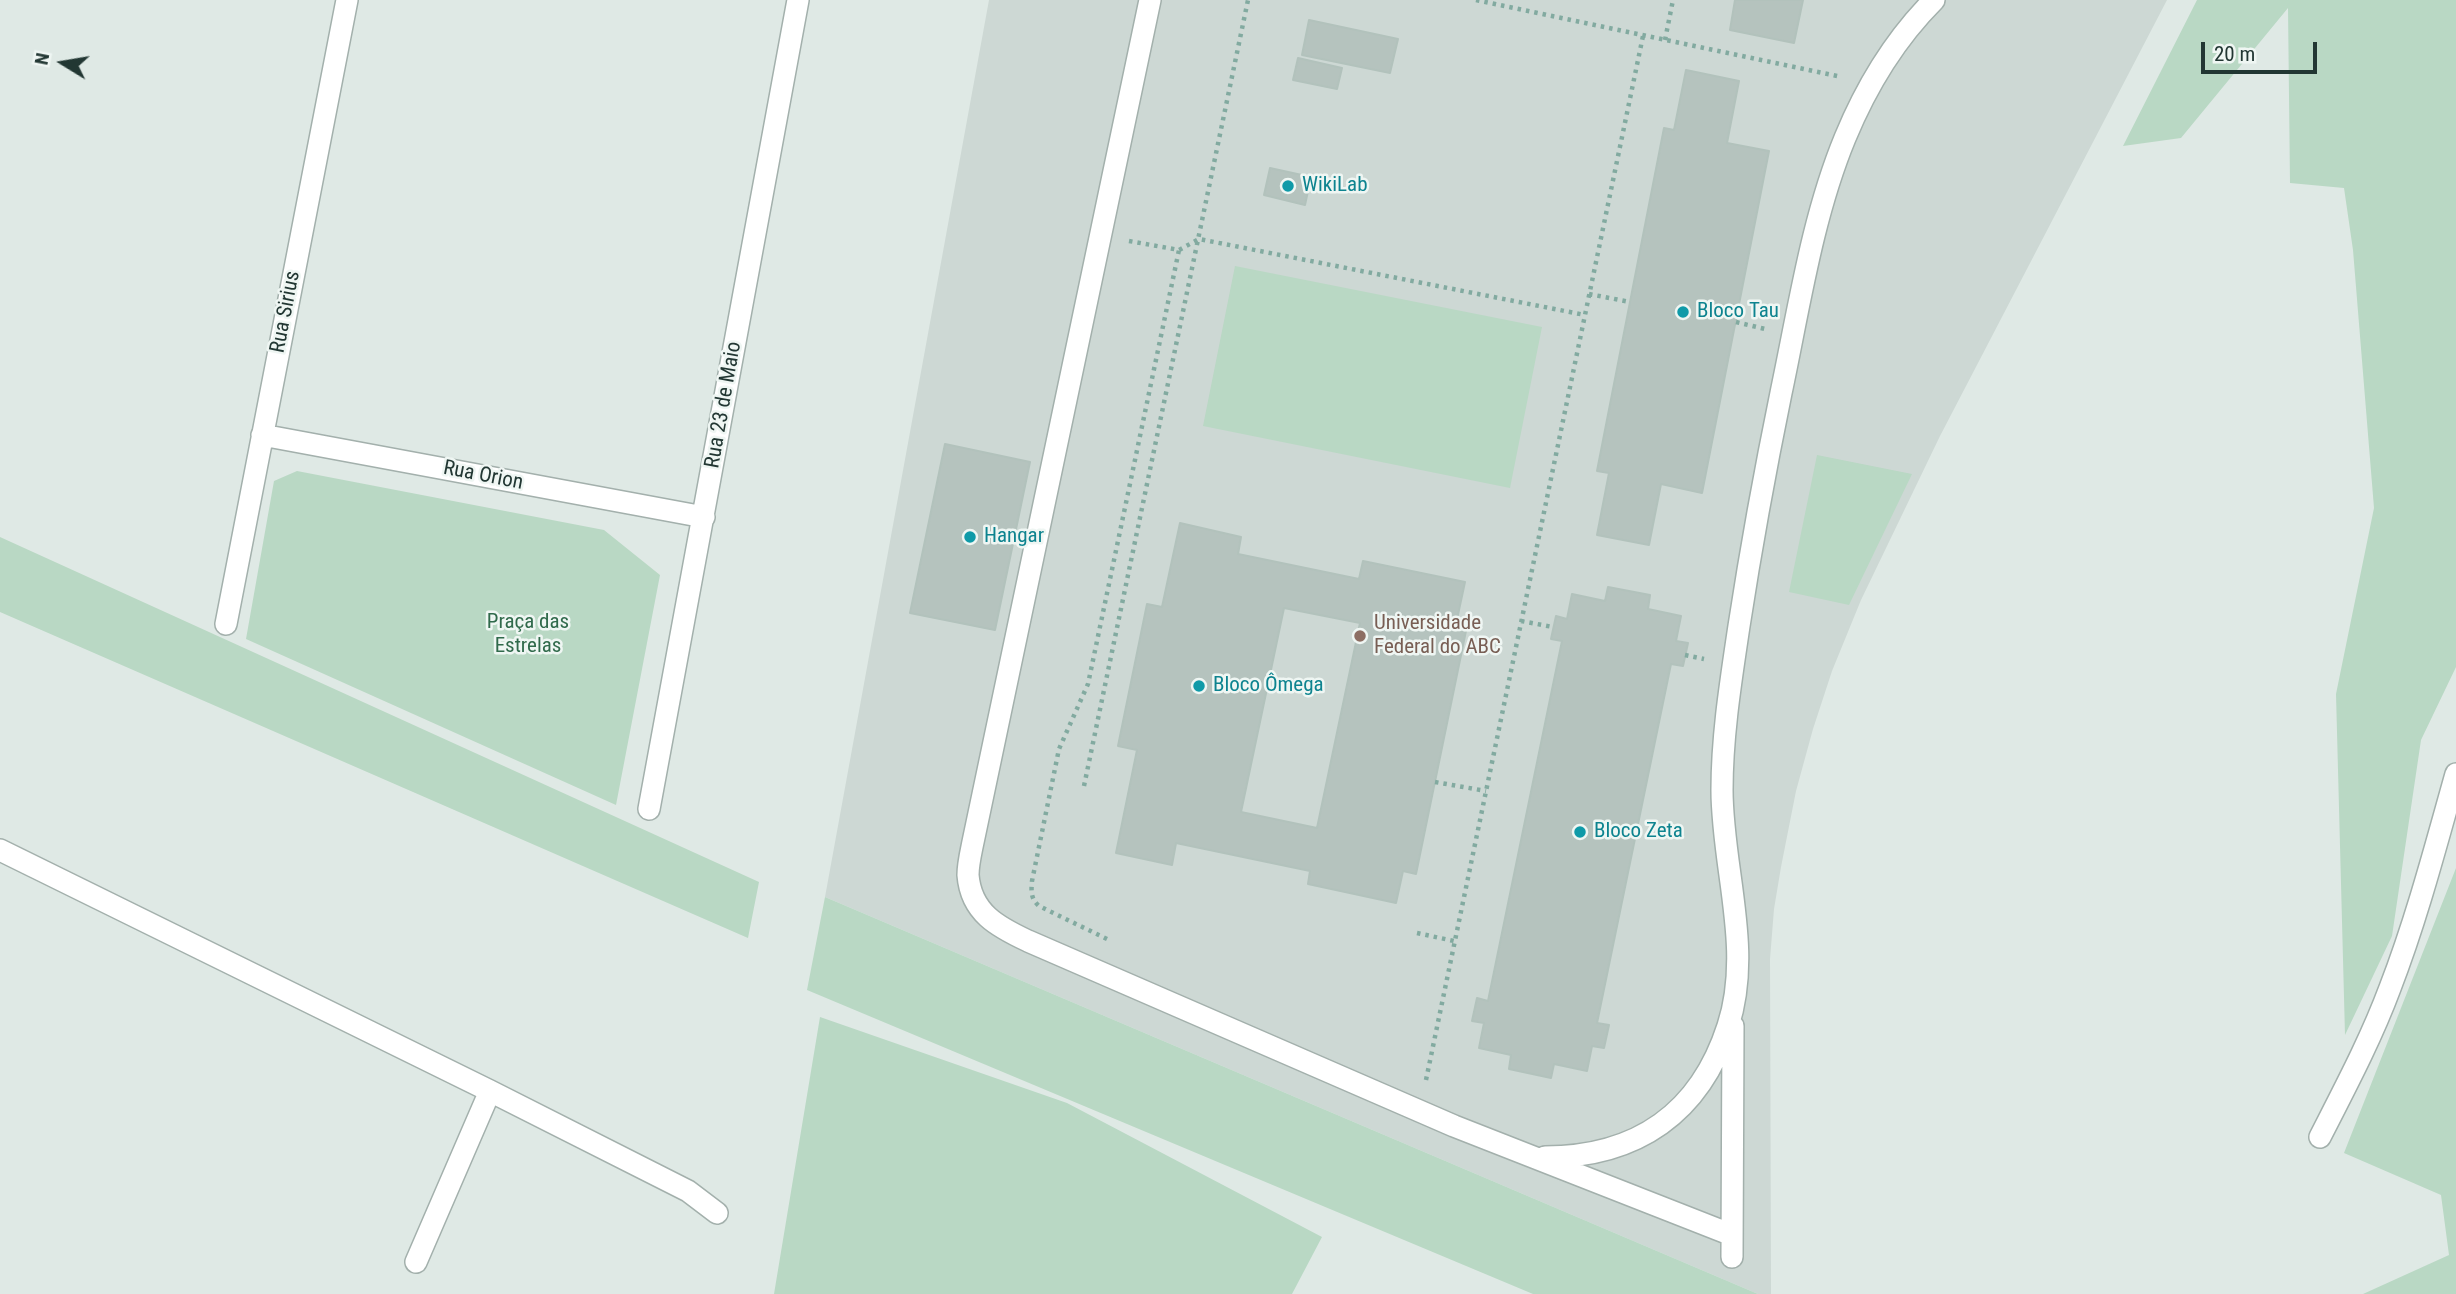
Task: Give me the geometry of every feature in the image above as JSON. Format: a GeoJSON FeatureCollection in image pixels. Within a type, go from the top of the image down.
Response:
{"type":"FeatureCollection","features":[{"type":"Feature","properties":{"kind":"street","name":"Rua Sirius"},"geometry":{"type":"LineString","coordinates":[[226,624],[347,0]]}},
{"type":"Feature","properties":{"kind":"street","name":"Rua 23 de Maio"},"geometry":{"type":"LineString","coordinates":[[649,809],[798,0]]}},
{"type":"Feature","properties":{"kind":"street"},"geometry":{"type":"LineString","coordinates":[[1150,0],[973,842],[968,873],[971,890],[978,905],[998,927],[1028,942],[1454,1126],[1732,1235]]}},
{"type":"Feature","properties":{"kind":"street"},"geometry":{"type":"LineString","coordinates":[[1732,1257],[1733,1006],[1737,956],[1724,831],[1723,760],[1733,664],[1754,525],[1798,308],[1833,168],[1871,84],[1903,34],[1934,0]]}},
{"type":"Feature","properties":{"kind":"street","name":"Rua Orion"},"geometry":{"type":"LineString","coordinates":[[262,435],[704,517]]}},
{"type":"Feature","properties":{"kind":"street"},"geometry":{"type":"LineString","coordinates":[[2320,1136],[2350,1078],[2390,988],[2428,876],[2456,774]]}},
{"type":"Feature","properties":{"kind":"street"},"geometry":{"type":"LineString","coordinates":[[0,850],[490,1090],[688,1191],[717,1213]]}},
{"type":"Feature","properties":{"kind":"street"},"geometry":{"type":"LineString","coordinates":[[1536,1157],[1566,1157],[1600,1152],[1624,1145],[1659,1125],[1690,1097],[1710,1068],[1733,1006]]}},
{"type":"Feature","properties":{"kind":"street"},"geometry":{"type":"LineString","coordinates":[[416,1262],[490,1090]]}},
{"type":"Feature","properties":{"kind":"path"},"geometry":{"type":"LineString","coordinates":[[1084,786],[1248,0]]}},
{"type":"Feature","properties":{"kind":"path"},"geometry":{"type":"LineString","coordinates":[[1476,0],[1849,79]]}},
{"type":"Feature","properties":{"kind":"path"},"geometry":{"type":"LineString","coordinates":[[1665,40],[1673,0]]}},
{"type":"Feature","properties":{"kind":"path"},"geometry":{"type":"LineString","coordinates":[[1425,1084],[1643,36]]}},
{"type":"Feature","properties":{"kind":"path"},"geometry":{"type":"LineString","coordinates":[[1101,235],[1179,250],[1199,239],[1584,315]]}},
{"type":"Feature","properties":{"kind":"path"},"geometry":{"type":"LineString","coordinates":[[1110,940],[1039,906],[1032,897],[1032,881],[1059,749],[1088,684],[1179,250]]}},
{"type":"Feature","properties":{"kind":"path"},"geometry":{"type":"LineString","coordinates":[[1589,294],[1630,302]]}},
{"type":"Feature","properties":{"kind":"path"},"geometry":{"type":"LineString","coordinates":[[1521,621],[1553,627]]}},
{"type":"Feature","properties":{"kind":"path"},"geometry":{"type":"LineString","coordinates":[[1685,655],[1709,660]]}},
{"type":"Feature","properties":{"kind":"path"},"geometry":{"type":"LineString","coordinates":[[1435,782],[1486,791]]}},
{"type":"Feature","properties":{"kind":"path"},"geometry":{"type":"LineString","coordinates":[[1417,933],[1454,941]]}},
{"type":"Feature","properties":{"kind":"path"},"geometry":{"type":"LineString","coordinates":[[1416,1080],[1432,1087]]}},
{"type":"Feature","properties":{"kind":"shaded area","name":"Universidade Federal do ABC"},"geometry":{"type":"Polygon","coordinates":[[[989,0],[2167,0],[1940,436],[1861,600],[1832,671],[1813,729],[1796,791],[1781,867],[1770,959],[1771,1294],[1758,1294],[825,897],[989,0]]]}},
{"type":"Feature","properties":{"kind":"green space"},"geometry":{"type":"Polygon","coordinates":[[[2197,0],[2456,0],[2456,667],[2421,740],[2392,936],[2345,1035],[2336,694],[2374,508],[2353,250],[2344,188],[2290,183],[2288,8],[2181,138],[2123,146],[2197,0]]]}},
{"type":"Feature","properties":{"kind":"green space"},"geometry":{"type":"Polygon","coordinates":[[[1235,266],[1542,327],[1510,488],[1203,426],[1235,266]]]}},
{"type":"Feature","properties":{"kind":"green space"},"geometry":{"type":"Polygon","coordinates":[[[1817,455],[1912,474],[1849,605],[1789,592],[1817,455]]]}},
{"type":"Feature","properties":{"kind":"green space","name":"Praça das Estrelas"},"geometry":{"type":"Polygon","coordinates":[[[297,471],[604,530],[660,575],[616,805],[246,639],[274,481],[297,471]]]}},
{"type":"Feature","properties":{"kind":"green space"},"geometry":{"type":"Polygon","coordinates":[[[0,537],[759,882],[748,938],[0,612],[0,537]]]}},
{"type":"Feature","properties":{"kind":"green space"},"geometry":{"type":"Polygon","coordinates":[[[2456,868],[2456,1294],[2363,1294],[2449,1255],[2441,1195],[2344,1153],[2456,868]]]}},
{"type":"Feature","properties":{"kind":"green space"},"geometry":{"type":"Polygon","coordinates":[[[825,897],[1758,1294],[1533,1294],[807,990],[825,897]]]}},
{"type":"Feature","properties":{"kind":"green space"},"geometry":{"type":"Polygon","coordinates":[[[820,1017],[1067,1103],[1322,1237],[1292,1294],[774,1294],[820,1017]]]}},
{"type":"Feature","properties":{"kind":"building"},"geometry":{"type":"Polygon","coordinates":[[[1735,0],[1803,0],[1794,43],[1730,30],[1735,0]]]}},
{"type":"Feature","properties":{"kind":"building"},"geometry":{"type":"Polygon","coordinates":[[[1309,20],[1398,39],[1390,73],[1302,55],[1309,20]]]}},
{"type":"Feature","properties":{"kind":"building"},"geometry":{"type":"Polygon","coordinates":[[[1298,58],[1342,68],[1337,89],[1293,80],[1298,58]]]}},
{"type":"Feature","properties":{"kind":"building","name":"Bloco Tau"},"geometry":{"type":"Polygon","coordinates":[[[1686,70],[1739,81],[1727,143],[1769,151],[1702,493],[1661,484],[1649,545],[1597,535],[1609,473],[1597,471],[1664,128],[1674,130],[1686,70]]]}},
{"type":"Feature","properties":{"kind":"building","name":"WikiLab"},"geometry":{"type":"Polygon","coordinates":[[[1270,168],[1311,177],[1305,205],[1264,195],[1270,168]]]}},
{"type":"Feature","properties":{"kind":"building","name":"Hangar"},"geometry":{"type":"Polygon","coordinates":[[[945,444],[1030,462],[995,630],[910,613],[945,444]]]}},
{"type":"Feature","properties":{"kind":"building","name":"Bloco Ômega"},"geometry":{"type":"Polygon","coordinates":[[[1180,523],[1241,537],[1238,554],[1359,579],[1363,561],[1465,582],[1456,624],[1467,626],[1416,874],[1403,871],[1396,903],[1308,884],[1310,871],[1176,843],[1172,865],[1116,853],[1137,750],[1118,746],[1147,604],[1162,607],[1180,523]],[[1284,608],[1241,812],[1317,828],[1360,623],[1284,608]]]}},
{"type":"Feature","properties":{"kind":"building","name":"Bloco Zeta"},"geometry":{"type":"Polygon","coordinates":[[[1608,587],[1650,595],[1648,609],[1681,616],[1676,641],[1688,643],[1683,666],[1671,664],[1597,1023],[1609,1025],[1604,1048],[1592,1046],[1587,1071],[1554,1064],[1551,1078],[1509,1069],[1511,1055],[1479,1048],[1484,1023],[1472,1021],[1477,998],[1488,1001],[1562,641],[1551,639],[1556,616],[1567,619],[1572,594],[1605,601],[1608,587]]]}},
{"type":"Feature","properties":{"kind":"place","name":"WikiLab"},"geometry":{"type":"Point","coordinates":[1288,186]}},
{"type":"Feature","properties":{"kind":"place","name":"Bloco Tau"},"geometry":{"type":"Point","coordinates":[1683,312]}},
{"type":"Feature","properties":{"kind":"place","name":"Hangar"},"geometry":{"type":"Point","coordinates":[970,537]}},
{"type":"Feature","properties":{"kind":"place","name":"Universidade Federal do ABC"},"geometry":{"type":"Point","coordinates":[1360,636]}},
{"type":"Feature","properties":{"kind":"place","name":"Bloco Ômega"},"geometry":{"type":"Point","coordinates":[1199,686]}},
{"type":"Feature","properties":{"kind":"place","name":"Bloco Zeta"},"geometry":{"type":"Point","coordinates":[1580,832]}}]}
